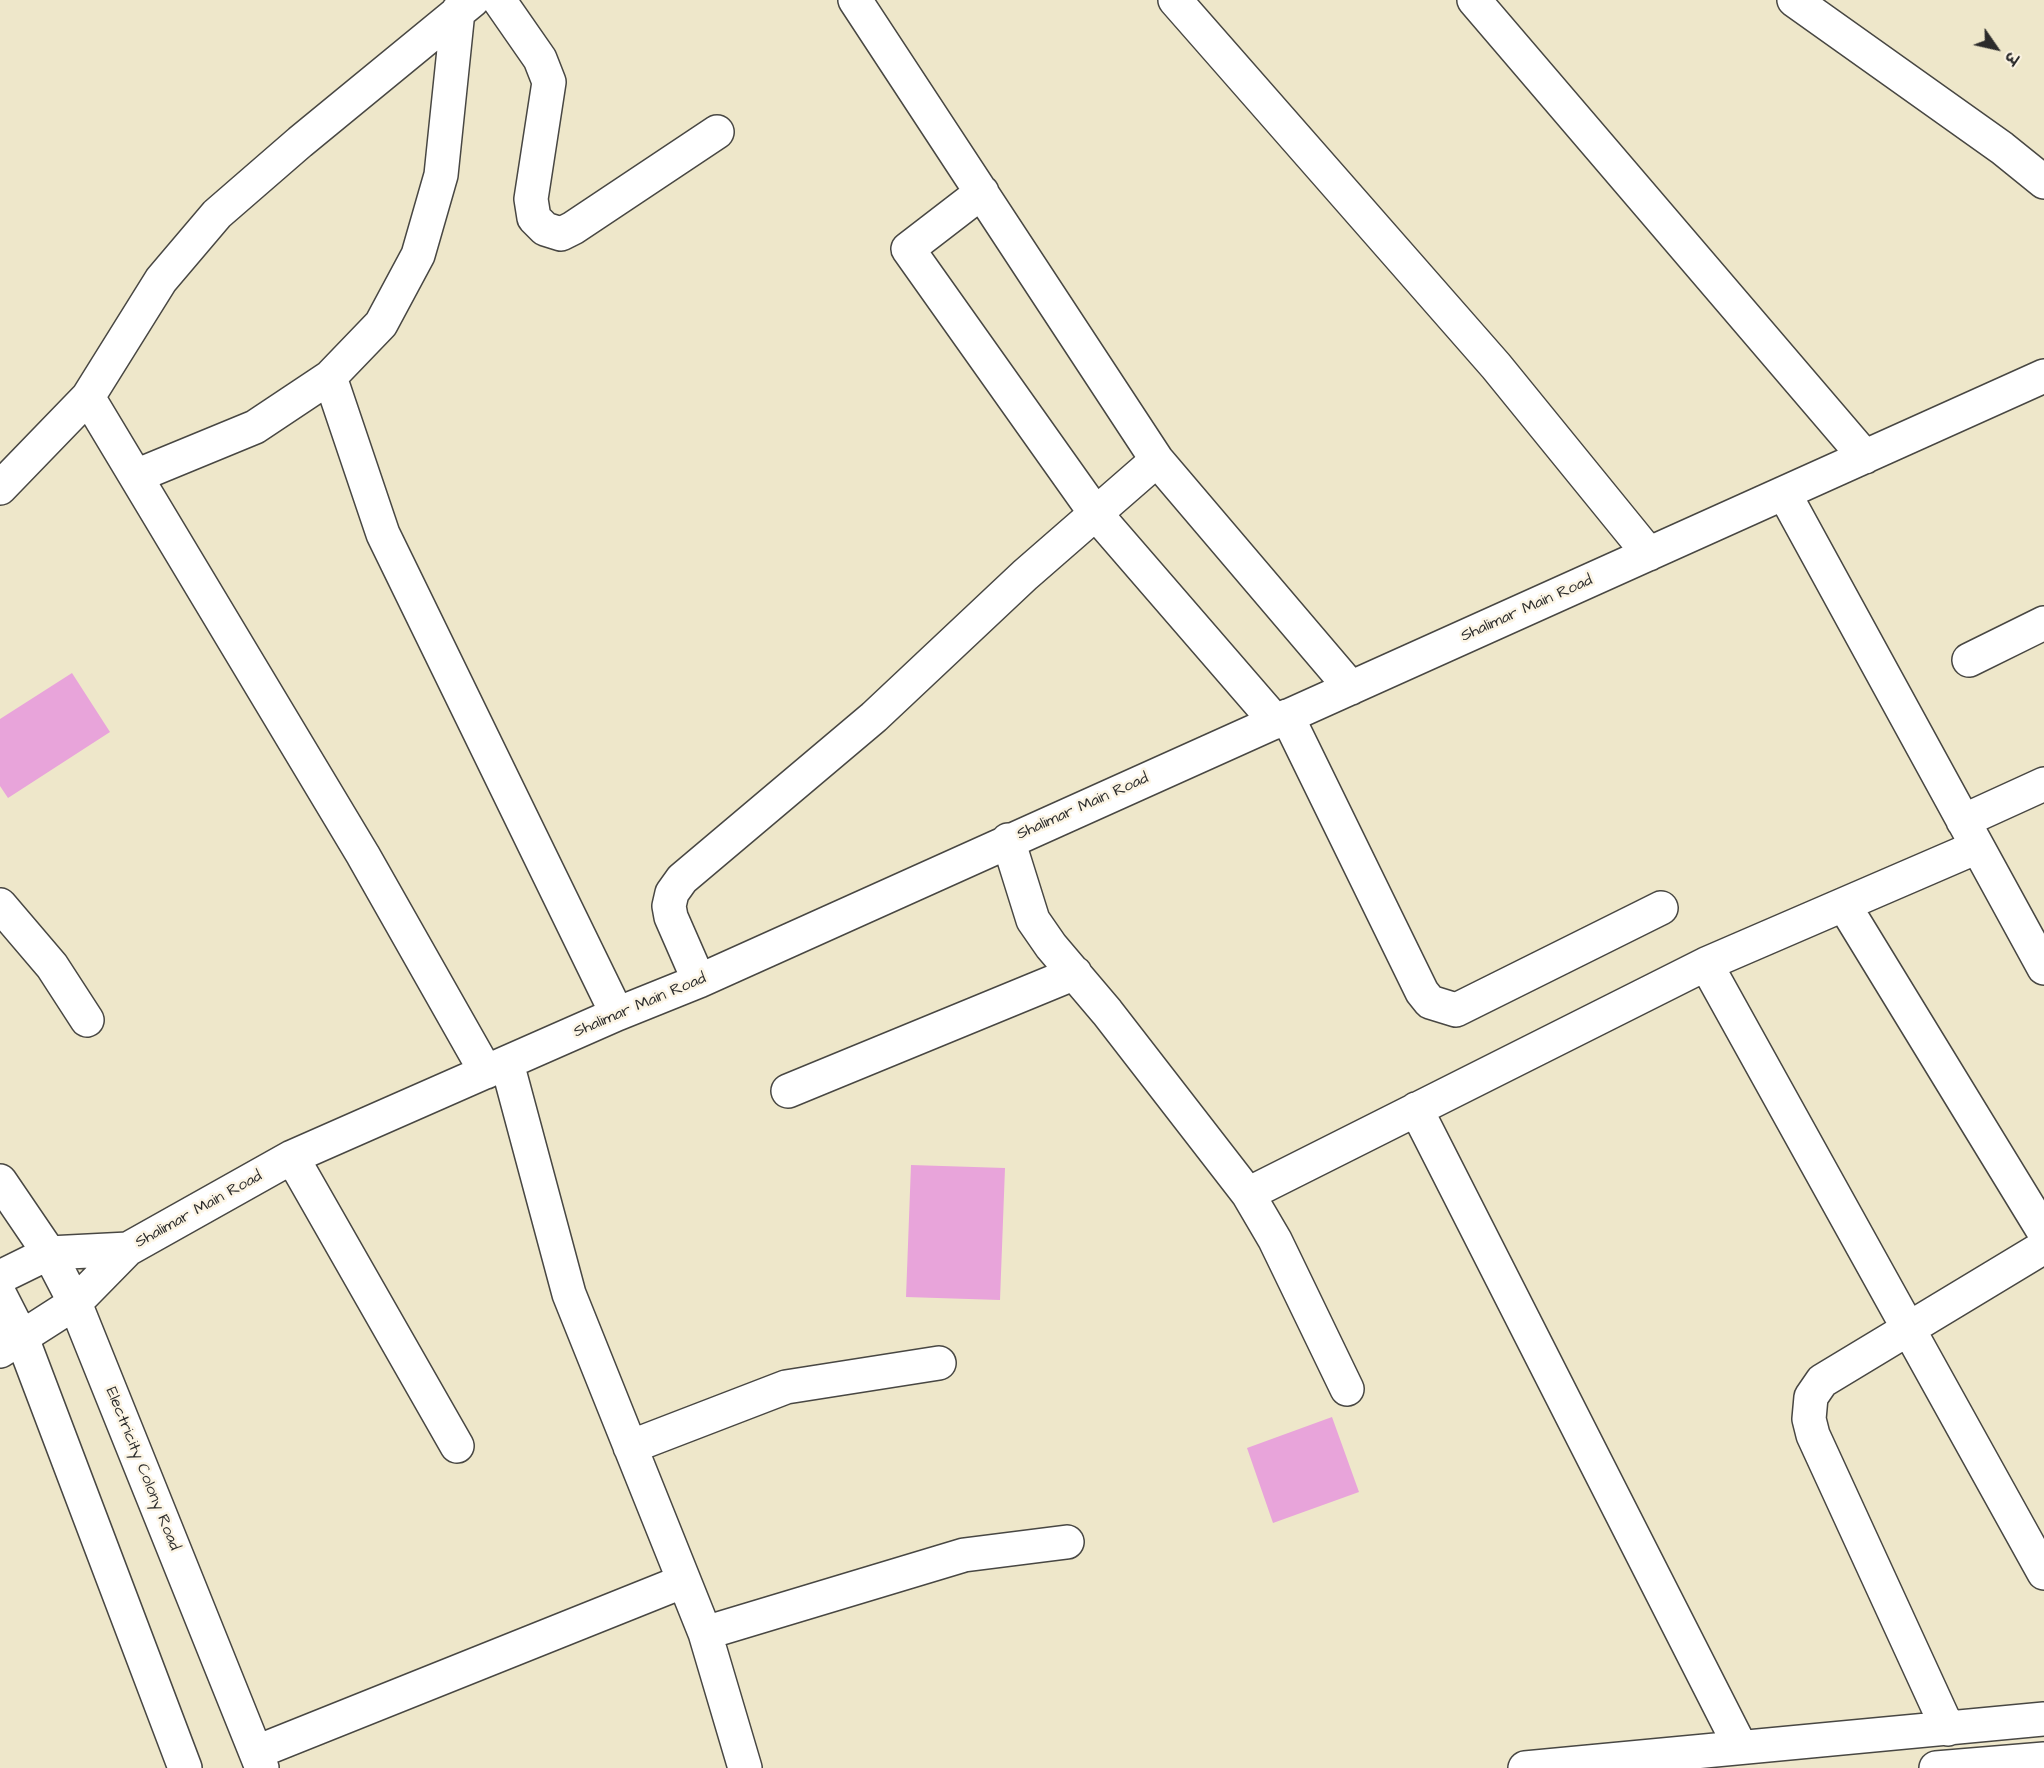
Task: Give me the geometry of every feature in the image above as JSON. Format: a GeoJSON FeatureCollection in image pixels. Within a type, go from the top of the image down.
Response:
{"type":"FeatureCollection","features":[{"type":"Feature","properties":{"kind":"street"},"geometry":{"type":"LineString","coordinates":[[499,0],[540,59],[549,82],[531,199],[534,218],[544,229],[561,234],[573,228],[717,132]]}},
{"type":"Feature","properties":{"kind":"street"},"geometry":{"type":"LineString","coordinates":[[855,0],[1157,459],[1350,688]]}},
{"type":"Feature","properties":{"kind":"street"},"geometry":{"type":"LineString","coordinates":[[1175,0],[1496,366],[1649,554]]}},
{"type":"Feature","properties":{"kind":"street"},"geometry":{"type":"LineString","coordinates":[[1474,0],[1865,457]]}},
{"type":"Feature","properties":{"kind":"street"},"geometry":{"type":"LineString","coordinates":[[1794,0],[2001,148],[2044,182]]}},
{"type":"Feature","properties":{"kind":"street"},"geometry":{"type":"LineString","coordinates":[[135,476],[255,427],[330,377],[381,324],[418,255],[441,175],[465,5]]}},
{"type":"Feature","properties":{"kind":"street"},"geometry":{"type":"LineString","coordinates":[[0,488],[88,397],[161,280],[217,214],[465,5]]}},
{"type":"Feature","properties":{"kind":"street"},"geometry":{"type":"LineString","coordinates":[[982,192],[908,249],[1096,514],[1282,719],[1422,992],[1430,1002],[1456,1010],[1661,908]]}},
{"type":"Feature","properties":{"kind":"street","name":"Shalimar Main Road"},"geometry":{"type":"LineString","coordinates":[[11,1344],[75,1303],[128,1249],[292,1157],[617,1014],[699,981],[1008,840],[2044,376]]}},
{"type":"Feature","properties":{"kind":"street"},"geometry":{"type":"LineString","coordinates":[[330,377],[383,534],[617,1014]]}},
{"type":"Feature","properties":{"kind":"street"},"geometry":{"type":"LineString","coordinates":[[88,397],[363,855],[496,1068],[569,1294],[705,1633],[745,1768]]}},
{"type":"Feature","properties":{"kind":"street"},"geometry":{"type":"LineString","coordinates":[[699,981],[671,917],[669,906],[672,892],[682,879],[874,717],[1157,459]]}},
{"type":"Feature","properties":{"kind":"street"},"geometry":{"type":"LineString","coordinates":[[1784,494],[2044,968]]}},
{"type":"Feature","properties":{"kind":"street"},"geometry":{"type":"LineString","coordinates":[[1969,660],[2044,623]]}},
{"type":"Feature","properties":{"kind":"street"},"geometry":{"type":"LineString","coordinates":[[1248,1194],[1706,964],[1844,905],[1970,834],[2044,784]]}},
{"type":"Feature","properties":{"kind":"street"},"geometry":{"type":"LineString","coordinates":[[1008,840],[1033,920],[1248,1194],[1275,1240],[1347,1389]]}},
{"type":"Feature","properties":{"kind":"street"},"geometry":{"type":"LineString","coordinates":[[0,905],[52,966],[87,1020]]}},
{"type":"Feature","properties":{"kind":"street"},"geometry":{"type":"LineString","coordinates":[[1844,905],[2044,1232]]}},
{"type":"Feature","properties":{"kind":"street"},"geometry":{"type":"LineString","coordinates":[[1706,964],[2044,1573]]}},
{"type":"Feature","properties":{"kind":"street"},"geometry":{"type":"LineString","coordinates":[[788,1091],[1075,974]]}},
{"type":"Feature","properties":{"kind":"street"},"geometry":{"type":"LineString","coordinates":[[1416,1109],[1740,1746]]}},
{"type":"Feature","properties":{"kind":"street"},"geometry":{"type":"LineString","coordinates":[[292,1157],[457,1446]]}},
{"type":"Feature","properties":{"kind":"street","name":"Electricity Colony Road"},"geometry":{"type":"LineString","coordinates":[[0,1181],[49,1253],[75,1303],[260,1760]]}},
{"type":"Feature","properties":{"kind":"street"},"geometry":{"type":"LineString","coordinates":[[1948,1729],[1813,1435],[1809,1419],[1811,1397],[1822,1381],[2044,1247]]}},
{"type":"Feature","properties":{"kind":"street","name":"Shalimar Main Road"},"geometry":{"type":"LineString","coordinates":[[49,1253],[128,1249]]}},
{"type":"Feature","properties":{"kind":"street"},"geometry":{"type":"LineString","coordinates":[[0,1277],[49,1253]]}},
{"type":"Feature","properties":{"kind":"street"},"geometry":{"type":"LineString","coordinates":[[0,1295],[11,1344],[185,1768]]}},
{"type":"Feature","properties":{"kind":"street"},"geometry":{"type":"LineString","coordinates":[[630,1447],[786,1387],[939,1363]]}},
{"type":"Feature","properties":{"kind":"street"},"geometry":{"type":"LineString","coordinates":[[705,1633],[964,1555],[1067,1542]]}},
{"type":"Feature","properties":{"kind":"street"},"geometry":{"type":"LineString","coordinates":[[260,1760],[684,1581]]}},
{"type":"Feature","properties":{"kind":"street"},"geometry":{"type":"LineString","coordinates":[[1525,1768],[2044,1719]]}},
{"type":"Feature","properties":{"kind":"street"},"geometry":{"type":"LineString","coordinates":[[1936,1768],[2044,1758]]}},
{"type":"Feature","properties":{"kind":"building"},"geometry":{"type":"Polygon","coordinates":[[[72,673],[110,732],[8,798],[0,786],[0,719],[72,673]]]}},
{"type":"Feature","properties":{"kind":"building"},"geometry":{"type":"Polygon","coordinates":[[[911,1165],[1005,1168],[1000,1300],[906,1297],[911,1165]]]}},
{"type":"Feature","properties":{"kind":"building"},"geometry":{"type":"Polygon","coordinates":[[[1332,1417],[1359,1492],[1273,1523],[1247,1448],[1332,1417]]]}}]}
